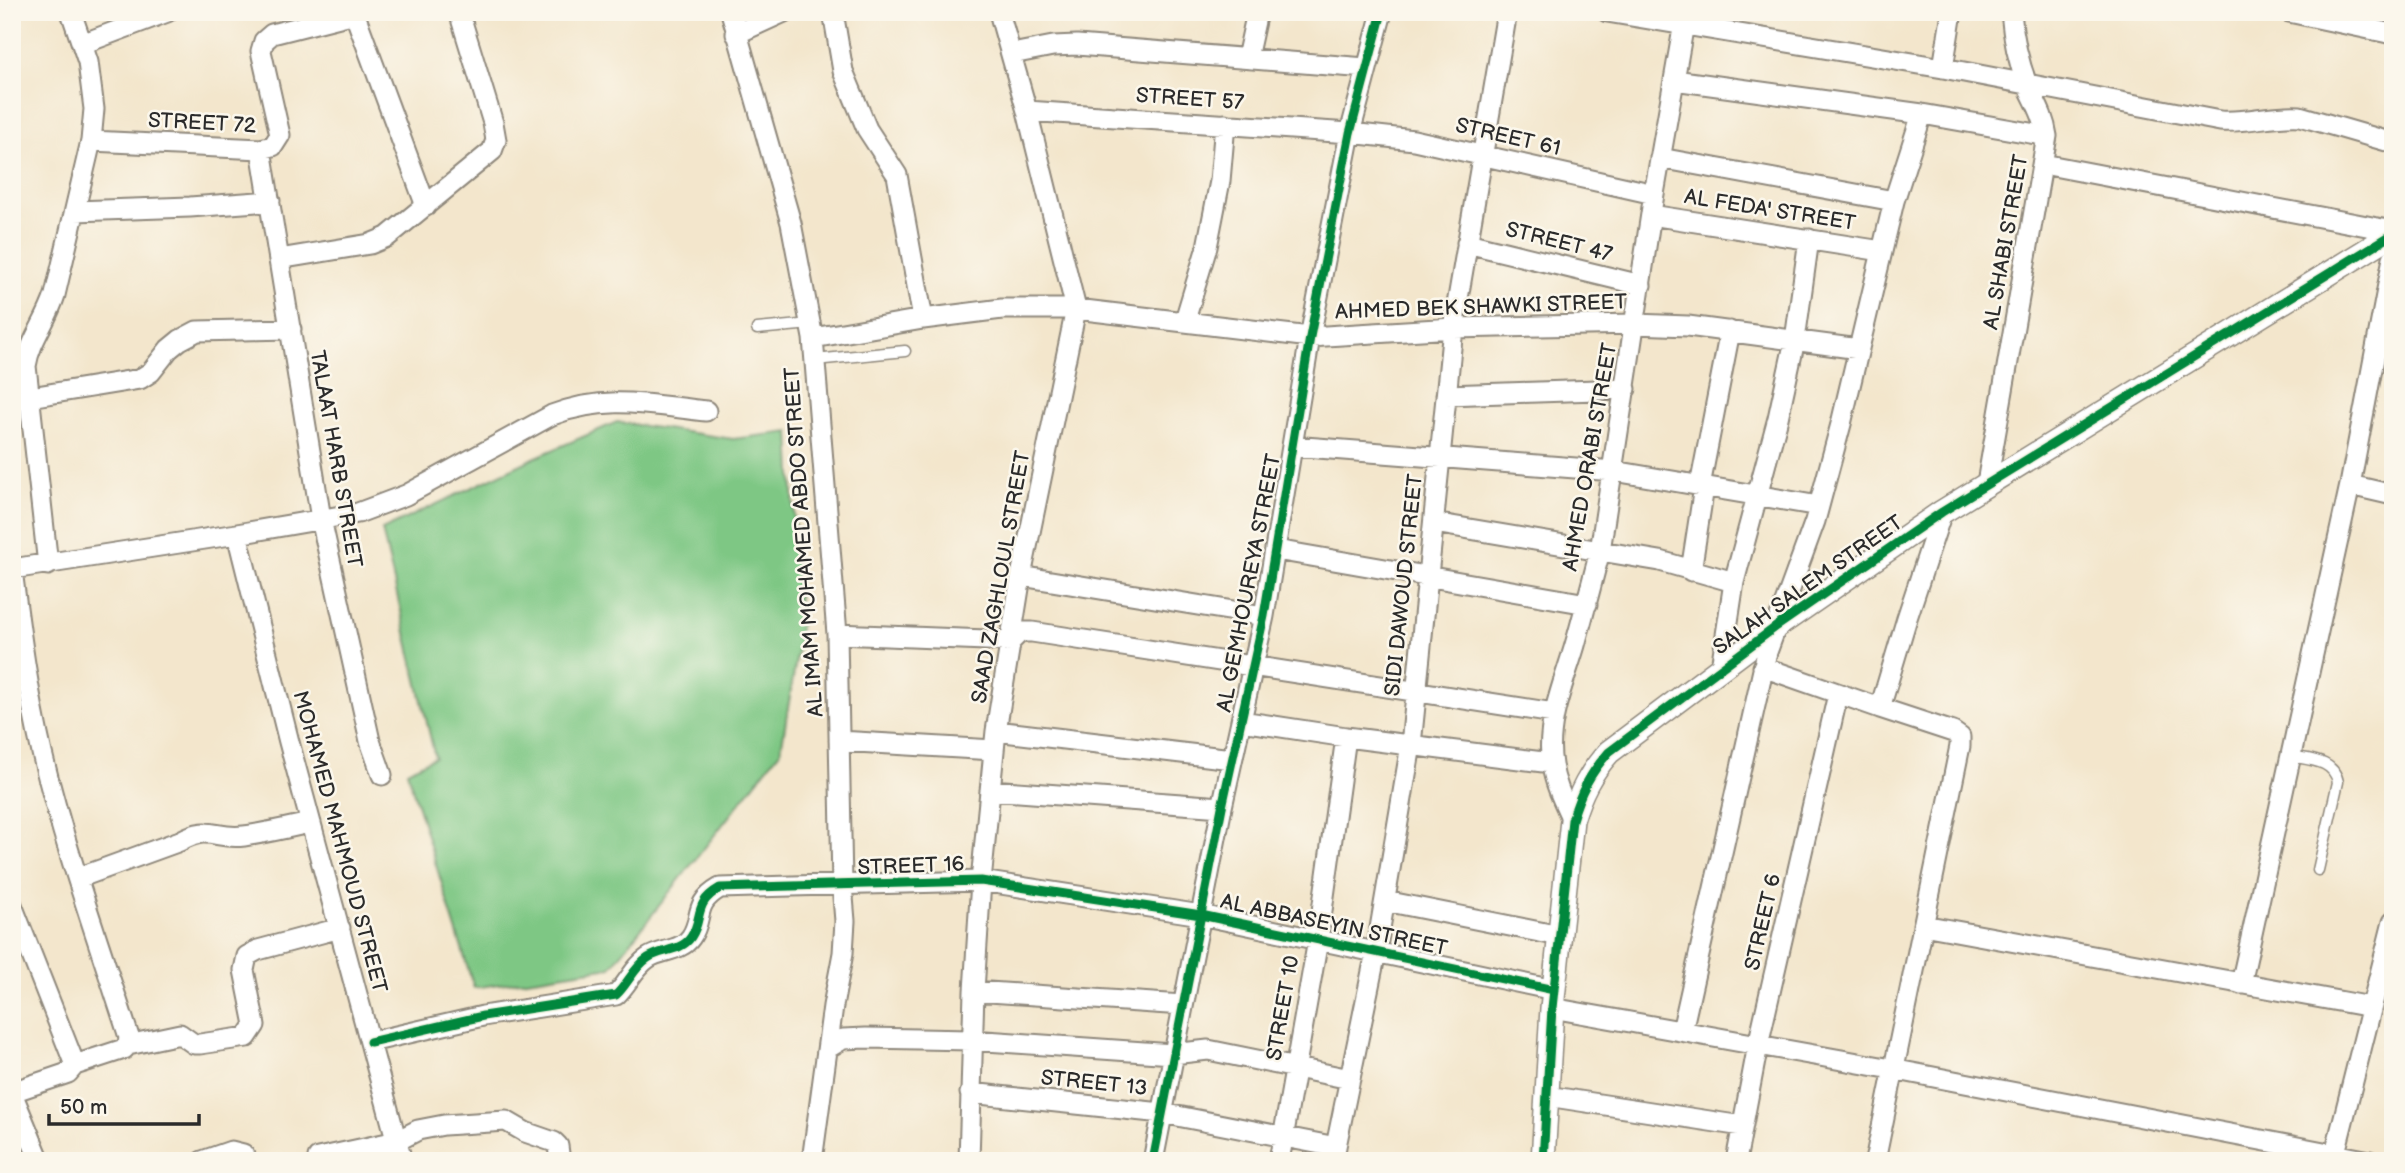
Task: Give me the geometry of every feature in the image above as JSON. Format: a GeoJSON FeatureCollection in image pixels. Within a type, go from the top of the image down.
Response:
{"type":"FeatureCollection","features":[{"type":"Feature","properties":{"kind":"street"},"geometry":{"type":"LineString","coordinates":[[48,565],[20,399],[28,352],[52,307],[91,141],[93,94],[82,44],[71,12]]}},
{"type":"Feature","properties":{"kind":"street"},"geometry":{"type":"LineString","coordinates":[[82,44],[167,12]]}},
{"type":"Feature","properties":{"kind":"street"},"geometry":{"type":"LineString","coordinates":[[279,258],[370,244],[387,237],[492,151],[496,140],[493,123],[459,12]]}},
{"type":"Feature","properties":{"kind":"street","name":"AL IMAM MOHAMED ABDO STREET"},"geometry":{"type":"LineString","coordinates":[[731,12],[791,223],[812,331],[837,634],[844,953],[833,1006],[812,1161]]}},
{"type":"Feature","properties":{"kind":"street"},"geometry":{"type":"LineString","coordinates":[[736,34],[784,12]]}},
{"type":"Feature","properties":{"kind":"street"},"geometry":{"type":"LineString","coordinates":[[833,12],[843,71],[867,129],[897,175],[923,319]]}},
{"type":"Feature","properties":{"kind":"street","name":"SAAD ZAGHLOUL STREET"},"geometry":{"type":"LineString","coordinates":[[969,1161],[974,991],[981,881],[995,741],[1021,576],[1076,309],[1027,111],[999,12]]}},
{"type":"Feature","properties":{"kind":"street"},"geometry":{"type":"LineString","coordinates":[[1247,58],[1256,12]]}},
{"type":"Feature","properties":{"kind":"street","name":"AL GEMHOUREYA STREET"},"geometry":{"type":"LineString","coordinates":[[1153,1161],[1222,807],[1264,616],[1310,337],[1350,133],[1382,12]]}},
{"type":"Feature","properties":{"kind":"street","name":"SIDI DAWOUD STREET"},"geometry":{"type":"LineString","coordinates":[[1335,1154],[1376,952],[1411,745],[1453,328],[1507,12]]}},
{"type":"Feature","properties":{"kind":"street"},"geometry":{"type":"LineString","coordinates":[[1607,12],[1685,19],[2220,121],[2300,116],[2393,143]]}},
{"type":"Feature","properties":{"kind":"street"},"geometry":{"type":"LineString","coordinates":[[1942,68],[1952,12]]}},
{"type":"Feature","properties":{"kind":"street","name":"AL SHABI STREET"},"geometry":{"type":"LineString","coordinates":[[1987,483],[2047,136],[2042,111],[2028,86],[2018,58],[2011,12]]}},
{"type":"Feature","properties":{"kind":"street"},"geometry":{"type":"LineString","coordinates":[[2289,12],[2393,34]]}},
{"type":"Feature","properties":{"kind":"street"},"geometry":{"type":"LineString","coordinates":[[354,13],[426,206]]}},
{"type":"Feature","properties":{"kind":"street","name":"STREET 72"},"geometry":{"type":"LineString","coordinates":[[91,141],[261,149],[273,146],[280,135],[261,51],[264,41],[272,34],[354,13]]}},
{"type":"Feature","properties":{"kind":"street","name":"AHMED ORABI STREET"},"geometry":{"type":"LineString","coordinates":[[1572,820],[1557,786],[1551,763],[1550,738],[1554,713],[1600,551],[1654,194],[1685,19]]}},
{"type":"Feature","properties":{"kind":"street"},"geometry":{"type":"LineString","coordinates":[[1012,54],[1053,46],[1077,45],[1366,68]]}},
{"type":"Feature","properties":{"kind":"street"},"geometry":{"type":"LineString","coordinates":[[1674,80],[1922,114],[2047,136]]}},
{"type":"Feature","properties":{"kind":"street","name":"STREET 57"},"geometry":{"type":"LineString","coordinates":[[1027,111],[1350,133]]}},
{"type":"Feature","properties":{"kind":"street"},"geometry":{"type":"LineString","coordinates":[[1682,1031],[1763,667],[1819,506],[1894,201],[1922,114]]}},
{"type":"Feature","properties":{"kind":"street"},"geometry":{"type":"LineString","coordinates":[[1185,320],[1207,247],[1220,181],[1225,124]]}},
{"type":"Feature","properties":{"kind":"street","name":"STREET 61"},"geometry":{"type":"LineString","coordinates":[[1350,133],[1414,140],[1482,153],[1654,194]]}},
{"type":"Feature","properties":{"kind":"street","name":"TALAAT HARB STREET"},"geometry":{"type":"LineString","coordinates":[[261,149],[321,519],[370,741],[382,775]]}},
{"type":"Feature","properties":{"kind":"street"},"geometry":{"type":"LineString","coordinates":[[1660,159],[1894,201]]}},
{"type":"Feature","properties":{"kind":"street"},"geometry":{"type":"LineString","coordinates":[[2043,164],[2393,233]]}},
{"type":"Feature","properties":{"kind":"street"},"geometry":{"type":"LineString","coordinates":[[75,211],[270,201]]}},
{"type":"Feature","properties":{"kind":"street","name":"AL FEDA' STREET"},"geometry":{"type":"LineString","coordinates":[[1651,215],[1882,251]]}},
{"type":"Feature","properties":{"kind":"street","name":"SALAH SALEM STREET"},"geometry":{"type":"LineString","coordinates":[[1543,1161],[1553,999],[1572,820],[1585,783],[1609,752],[1776,626],[1942,512],[2393,233]]}},
{"type":"Feature","properties":{"kind":"street"},"geometry":{"type":"LineString","coordinates":[[1721,668],[1734,582],[1758,497],[1795,340],[1809,239]]}},
{"type":"Feature","properties":{"kind":"street","name":"STREET 47"},"geometry":{"type":"LineString","coordinates":[[1467,243],[1641,285]]}},
{"type":"Feature","properties":{"kind":"street"},"geometry":{"type":"LineString","coordinates":[[2241,984],[2350,485],[2386,340],[2393,258]]}},
{"type":"Feature","properties":{"kind":"street","name":"AHMED BEK SHAWKI STREET"},"geometry":{"type":"LineString","coordinates":[[812,331],[1002,309],[1076,309],[1310,337],[1453,328],[1635,324],[1688,326],[1859,349]]}},
{"type":"Feature","properties":{"kind":"street"},"geometry":{"type":"LineString","coordinates":[[20,399],[139,379],[151,372],[169,349],[180,340],[198,331],[290,329]]}},
{"type":"Feature","properties":{"kind":"street"},"geometry":{"type":"LineString","coordinates":[[1691,572],[1702,486],[1730,331]]}},
{"type":"Feature","properties":{"kind":"street"},"geometry":{"type":"LineString","coordinates":[[1446,395],[1626,389]]}},
{"type":"Feature","properties":{"kind":"street"},"geometry":{"type":"LineString","coordinates":[[128,1045],[129,1037],[41,751],[22,646],[12,569],[358,513],[406,495],[552,415],[574,407],[597,402],[621,402],[706,411]]}},
{"type":"Feature","properties":{"kind":"street"},"geometry":{"type":"LineString","coordinates":[[1292,446],[1614,471],[1819,506]]}},
{"type":"Feature","properties":{"kind":"street"},"geometry":{"type":"LineString","coordinates":[[2350,485],[2393,495]]}},
{"type":"Feature","properties":{"kind":"street"},"geometry":{"type":"LineString","coordinates":[[1881,708],[1942,512]]}},
{"type":"Feature","properties":{"kind":"street"},"geometry":{"type":"LineString","coordinates":[[1434,523],[1660,561],[1691,572],[1734,582]]}},
{"type":"Feature","properties":{"kind":"street","name":"MOHAMED MAHMOUD STREET"},"geometry":{"type":"LineString","coordinates":[[237,534],[402,1161]]}},
{"type":"Feature","properties":{"kind":"street"},"geometry":{"type":"LineString","coordinates":[[1276,550],[1587,604]]}},
{"type":"Feature","properties":{"kind":"street"},"geometry":{"type":"LineString","coordinates":[[1021,576],[1264,616]]}},
{"type":"Feature","properties":{"kind":"street"},"geometry":{"type":"LineString","coordinates":[[837,634],[1011,642],[1020,632],[1031,632],[1554,713]]}},
{"type":"Feature","properties":{"kind":"street"},"geometry":{"type":"LineString","coordinates":[[1763,667],[1944,728],[1960,737],[1875,1161]]}},
{"type":"Feature","properties":{"kind":"street","name":"STREET 6"},"geometry":{"type":"LineString","coordinates":[[1735,1161],[1758,1045],[1838,694]]}},
{"type":"Feature","properties":{"kind":"street"},"geometry":{"type":"LineString","coordinates":[[1241,721],[1551,763]]}},
{"type":"Feature","properties":{"kind":"street","name":"STREET 10"},"geometry":{"type":"LineString","coordinates":[[1279,1161],[1318,940],[1346,737]]}},
{"type":"Feature","properties":{"kind":"street"},"geometry":{"type":"LineString","coordinates":[[839,741],[995,741],[1232,759]]}},
{"type":"Feature","properties":{"kind":"street"},"geometry":{"type":"LineString","coordinates":[[990,790],[1222,807]]}},
{"type":"Feature","properties":{"kind":"street"},"geometry":{"type":"LineString","coordinates":[[78,878],[180,841],[194,833],[246,836],[311,823]]}},
{"type":"Feature","properties":{"kind":"street","name":"AL ABBASEYIN STREET"},"geometry":{"type":"LineString","coordinates":[[981,881],[1201,915],[1376,952],[1682,1031],[1892,1069],[2334,1157],[2370,1161]]}},
{"type":"Feature","properties":{"kind":"street","name":"STREET 16"},"geometry":{"type":"LineString","coordinates":[[370,1042],[483,1016],[616,995],[648,958],[682,946],[688,941],[704,901],[720,888],[981,881]]}},
{"type":"Feature","properties":{"kind":"street"},"geometry":{"type":"LineString","coordinates":[[1385,901],[1560,936]]}},
{"type":"Feature","properties":{"kind":"street"},"geometry":{"type":"LineString","coordinates":[[12,905],[75,1065]]}},
{"type":"Feature","properties":{"kind":"street"},"geometry":{"type":"LineString","coordinates":[[2334,1157],[2393,922]]}},
{"type":"Feature","properties":{"kind":"street"},"geometry":{"type":"LineString","coordinates":[[1923,925],[2371,1007]]}},
{"type":"Feature","properties":{"kind":"street"},"geometry":{"type":"LineString","coordinates":[[40,1161],[12,1093],[68,1073],[75,1065],[124,1049],[128,1045],[180,1034],[194,1044],[247,1038],[255,1025],[244,970],[247,957],[258,950],[340,928]]}},
{"type":"Feature","properties":{"kind":"street"},"geometry":{"type":"LineString","coordinates":[[974,991],[1183,1005]]}},
{"type":"Feature","properties":{"kind":"street"},"geometry":{"type":"LineString","coordinates":[[828,1048],[843,1039],[866,1038],[971,1040],[1173,1054],[1208,1050],[1350,1079]]}},
{"type":"Feature","properties":{"kind":"street","name":"STREET 13"},"geometry":{"type":"LineString","coordinates":[[970,1093],[1162,1113],[1283,1136],[1335,1154]]}},
{"type":"Feature","properties":{"kind":"street"},"geometry":{"type":"LineString","coordinates":[[1547,1096],[1742,1126]]}},
{"type":"Feature","properties":{"kind":"street"},"geometry":{"type":"LineString","coordinates":[[316,1160],[397,1141],[418,1130],[444,1125],[506,1121],[525,1132],[554,1142],[558,1146],[560,1161]]}},
{"type":"Feature","properties":{"kind":"street"},"geometry":{"type":"LineString","coordinates":[[202,1161],[231,1151],[243,1154],[247,1161]]}},
{"type":"Feature","properties":{"kind":"lane"},"geometry":{"type":"LineString","coordinates":[[757,329],[812,331]]}},
{"type":"Feature","properties":{"kind":"lane"},"geometry":{"type":"LineString","coordinates":[[815,360],[905,351]]}},
{"type":"Feature","properties":{"kind":"lane"},"geometry":{"type":"LineString","coordinates":[[2291,756],[2331,767],[2338,782],[2318,870]]}},
{"type":"Feature","properties":{"kind":"green space"},"geometry":{"type":"Polygon","coordinates":[[[617,422],[733,439],[790,432],[800,636],[781,750],[611,967],[474,988],[407,771],[435,757],[382,530],[617,422]]]}},
{"type":"Feature","properties":{"kind":"cycle path"},"geometry":{"type":"LineString","coordinates":[[1153,1161],[1222,807],[1264,616],[1310,337],[1350,133],[1382,12]]}},
{"type":"Feature","properties":{"kind":"cycle path"},"geometry":{"type":"LineString","coordinates":[[1543,1161],[1552,1008],[1572,820],[1586,784],[1609,752],[1777,626],[1942,512],[2393,234]]}},
{"type":"Feature","properties":{"kind":"cycle path"},"geometry":{"type":"LineString","coordinates":[[370,1042],[483,1016],[616,995],[648,958],[687,942],[695,930],[705,900],[720,888],[981,881],[1201,915],[1554,990]]}}]}
